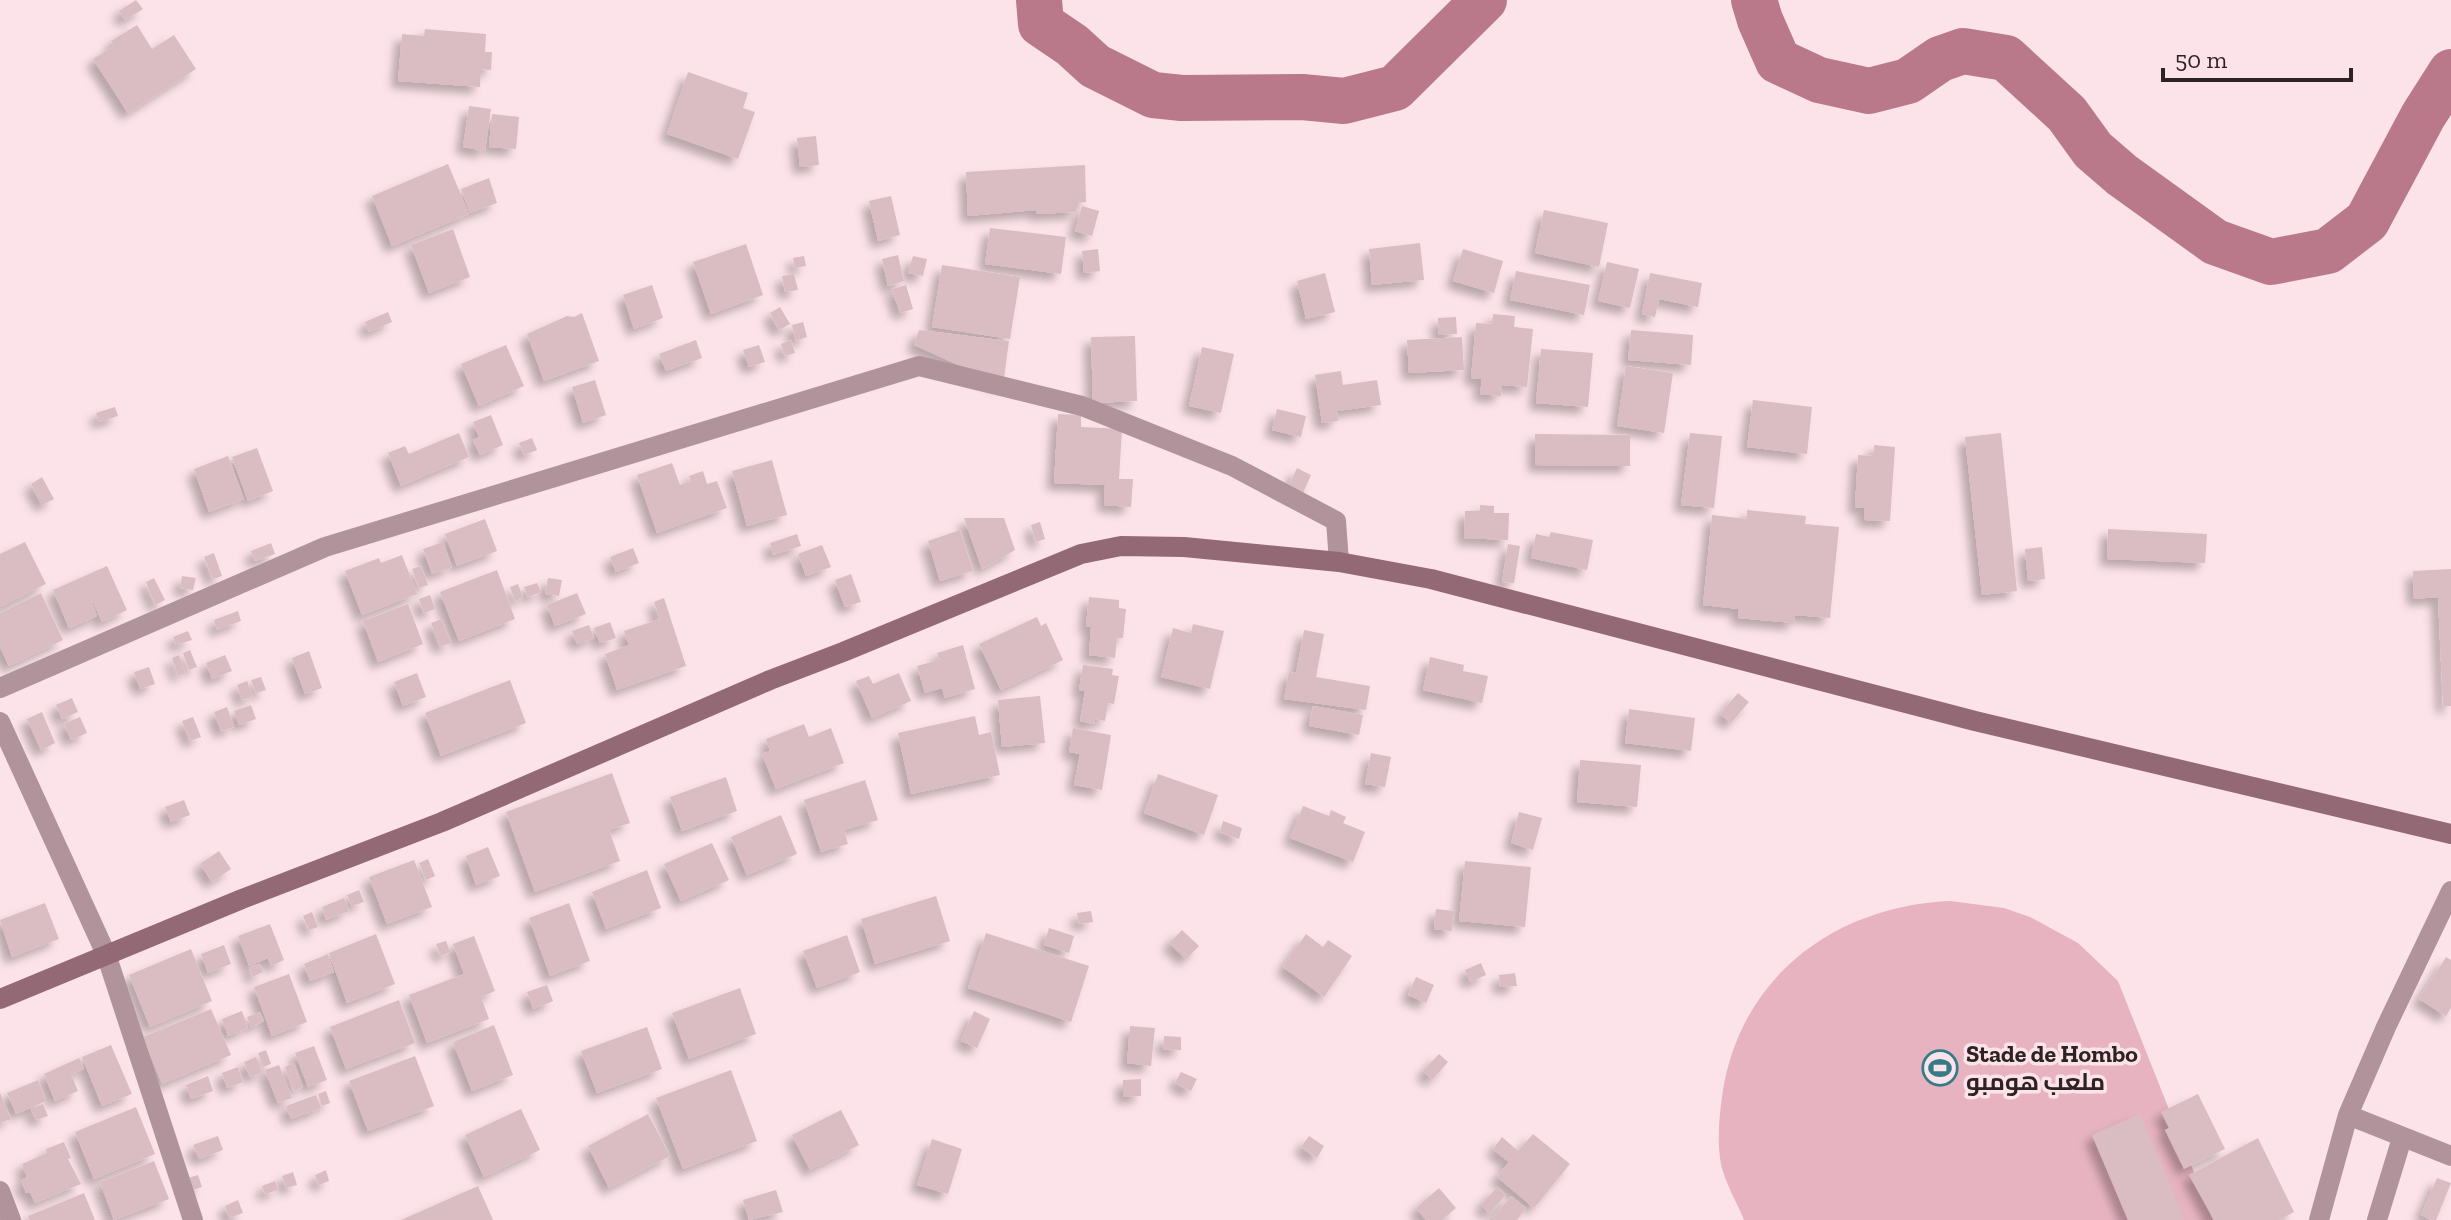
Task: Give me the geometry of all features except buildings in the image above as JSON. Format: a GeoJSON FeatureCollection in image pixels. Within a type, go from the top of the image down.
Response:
{"type":"FeatureCollection","features":[{"type":"Feature","properties":{"kind":"street"},"geometry":{"type":"LineString","coordinates":[[0,688],[325,547],[919,366],[1082,406],[1232,466],[1336,521],[1339,562]]}},
{"type":"Feature","properties":{"kind":"street"},"geometry":{"type":"LineString","coordinates":[[0,999],[442,822],[770,680],[1081,554],[1121,546],[1184,547],[1339,562],[1431,579],[1975,721],[2451,834]]}},
{"type":"Feature","properties":{"kind":"street"},"geometry":{"type":"LineString","coordinates":[[0,722],[106,954],[193,1220]]}},
{"type":"Feature","properties":{"kind":"street"},"geometry":{"type":"LineString","coordinates":[[2319,1220],[2348,1115],[2451,891]]}},
{"type":"Feature","properties":{"kind":"street"},"geometry":{"type":"LineString","coordinates":[[2348,1115],[2451,1156]]}},
{"type":"Feature","properties":{"kind":"street"},"geometry":{"type":"LineString","coordinates":[[2377,1220],[2402,1138]]}},
{"type":"Feature","properties":{"kind":"street"},"geometry":{"type":"LineString","coordinates":[[0,1191],[11,1220]]}},
{"type":"Feature","properties":{"kind":"shaded area","name":"Stade de Hombo ملعب هومبو"},"geometry":{"type":"Polygon","coordinates":[[[1950,901],[2004,908],[2030,917],[2078,943],[2118,981],[2213,1220],[1744,1220],[1723,1171],[1719,1130],[1722,1097],[1732,1055],[1748,1017],[1771,984],[1798,956],[1831,934],[1868,917],[1908,906],[1950,901]]]}},
{"type":"Feature","properties":{"kind":"waterway"},"geometry":{"type":"LineString","coordinates":[[1039,0],[1041,24],[1072,45],[1095,66],[1153,95],[1182,98],[1302,97],[1344,101],[1395,88],[1484,0]]}},
{"type":"Feature","properties":{"kind":"waterway"},"geometry":{"type":"LineString","coordinates":[[1754,0],[1778,61],[1819,80],[1869,91],[1908,81],[1940,59],[1963,51],[2006,58],[2067,114],[2093,150],[2122,175],[2215,242],[2271,262],[2328,251],[2367,221],[2423,116],[2451,72]]}},
{"type":"Feature","properties":{"kind":"place","name":"Stade de Hombo ملعب هومبو"},"geometry":{"type":"Point","coordinates":[1940,1068]}}]}
